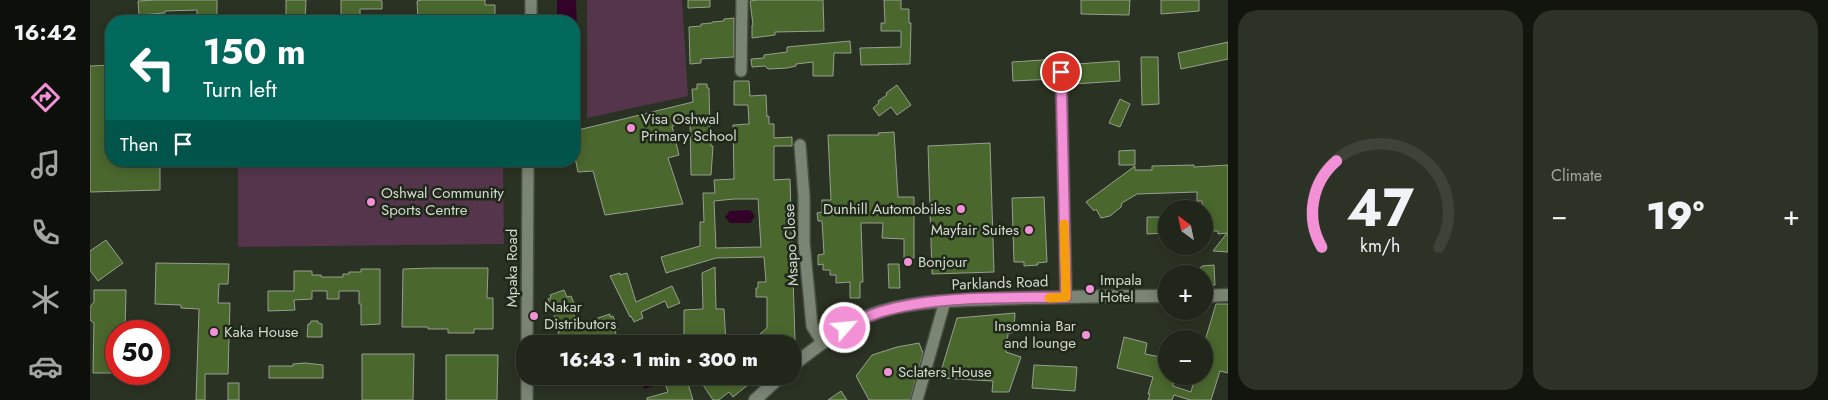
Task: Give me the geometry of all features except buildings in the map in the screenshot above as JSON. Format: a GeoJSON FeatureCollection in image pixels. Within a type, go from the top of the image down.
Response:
{"type":"FeatureCollection","features":[{"type":"Feature","properties":{"kind":"main road"},"geometry":{"type":"LineString","coordinates":[[1213,296],[1228,295]]}},
{"type":"Feature","properties":{"kind":"main road","name":"Parklands Road"},"geometry":{"type":"LineString","coordinates":[[801,359],[822,342],[845,328],[880,312],[909,305],[945,301],[1158,296]]}},
{"type":"Feature","properties":{"kind":"main road"},"geometry":{"type":"LineString","coordinates":[[755,400],[771,385]]}},
{"type":"Feature","properties":{"kind":"street"},"geometry":{"type":"LineString","coordinates":[[531,0],[531,15]]}},
{"type":"Feature","properties":{"kind":"street"},"geometry":{"type":"LineString","coordinates":[[741,71],[742,0]]}},
{"type":"Feature","properties":{"kind":"street"},"geometry":{"type":"LineString","coordinates":[[1061,72],[1066,297]]}},
{"type":"Feature","properties":{"kind":"street","name":"Msapo Close"},"geometry":{"type":"LineString","coordinates":[[800,145],[804,196],[804,242],[812,326],[822,342]]}},
{"type":"Feature","properties":{"kind":"street","name":"Mpaka Road"},"geometry":{"type":"LineString","coordinates":[[527,335],[528,167]]}},
{"type":"Feature","properties":{"kind":"street"},"geometry":{"type":"LineString","coordinates":[[916,400],[945,301]]}},
{"type":"Feature","properties":{"kind":"street"},"geometry":{"type":"LineString","coordinates":[[527,385],[527,400]]}},
{"type":"Feature","properties":{"kind":"shaded area"},"geometry":{"type":"Polygon","coordinates":[[[557,0],[576,0],[577,15],[557,15],[557,0]]]}},
{"type":"Feature","properties":{"kind":"shaded area"},"geometry":{"type":"Polygon","coordinates":[[[587,0],[682,0],[688,96],[587,118],[587,0]]]}},
{"type":"Feature","properties":{"kind":"shaded area","name":"Oshwal Community Sports Centre"},"geometry":{"type":"Polygon","coordinates":[[[238,167],[503,167],[504,244],[238,247],[238,167]]]}},
{"type":"Feature","properties":{"kind":"shaded area"},"geometry":{"type":"Polygon","coordinates":[[[750,210],[755,216],[750,223],[730,223],[725,217],[730,211],[750,210]]]}},
{"type":"Feature","properties":{"kind":"shaded area"},"geometry":{"type":"Polygon","coordinates":[[[637,385],[657,385],[644,389],[643,386],[637,385]]]}},
{"type":"Feature","properties":{"kind":"slow traffic"},"geometry":{"type":"LineString","coordinates":[[1049,298],[1066,297],[1064,224]]}},
{"type":"Feature","properties":{"kind":"place","name":"Visa Oshwal Primary School"},"geometry":{"type":"Point","coordinates":[631,128]}},
{"type":"Feature","properties":{"kind":"place","name":"Oshwal Community Sports Centre"},"geometry":{"type":"Point","coordinates":[371,202]}},
{"type":"Feature","properties":{"kind":"place","name":"Dunhill Automobiles"},"geometry":{"type":"Point","coordinates":[961,209]}},
{"type":"Feature","properties":{"kind":"place","name":"Mayfair Suites"},"geometry":{"type":"Point","coordinates":[1029,230]}},
{"type":"Feature","properties":{"kind":"place","name":"Bonjour"},"geometry":{"type":"Point","coordinates":[908,262]}},
{"type":"Feature","properties":{"kind":"place","name":"Impala Hotel"},"geometry":{"type":"Point","coordinates":[1090,289]}},
{"type":"Feature","properties":{"kind":"place","name":"Nakar Distributors"},"geometry":{"type":"Point","coordinates":[534,316]}},
{"type":"Feature","properties":{"kind":"place","name":"Kaka House"},"geometry":{"type":"Point","coordinates":[214,332]}},
{"type":"Feature","properties":{"kind":"place","name":"Insomnia Bar and lounge"},"geometry":{"type":"Point","coordinates":[1086,335]}},
{"type":"Feature","properties":{"kind":"place","name":"Sclaters House"},"geometry":{"type":"Point","coordinates":[888,372]}},
{"type":"Feature","properties":{"kind":"route"},"geometry":{"type":"LineString","coordinates":[[845,328],[868,316],[909,305],[945,301],[1066,297],[1061,72]]}}]}
